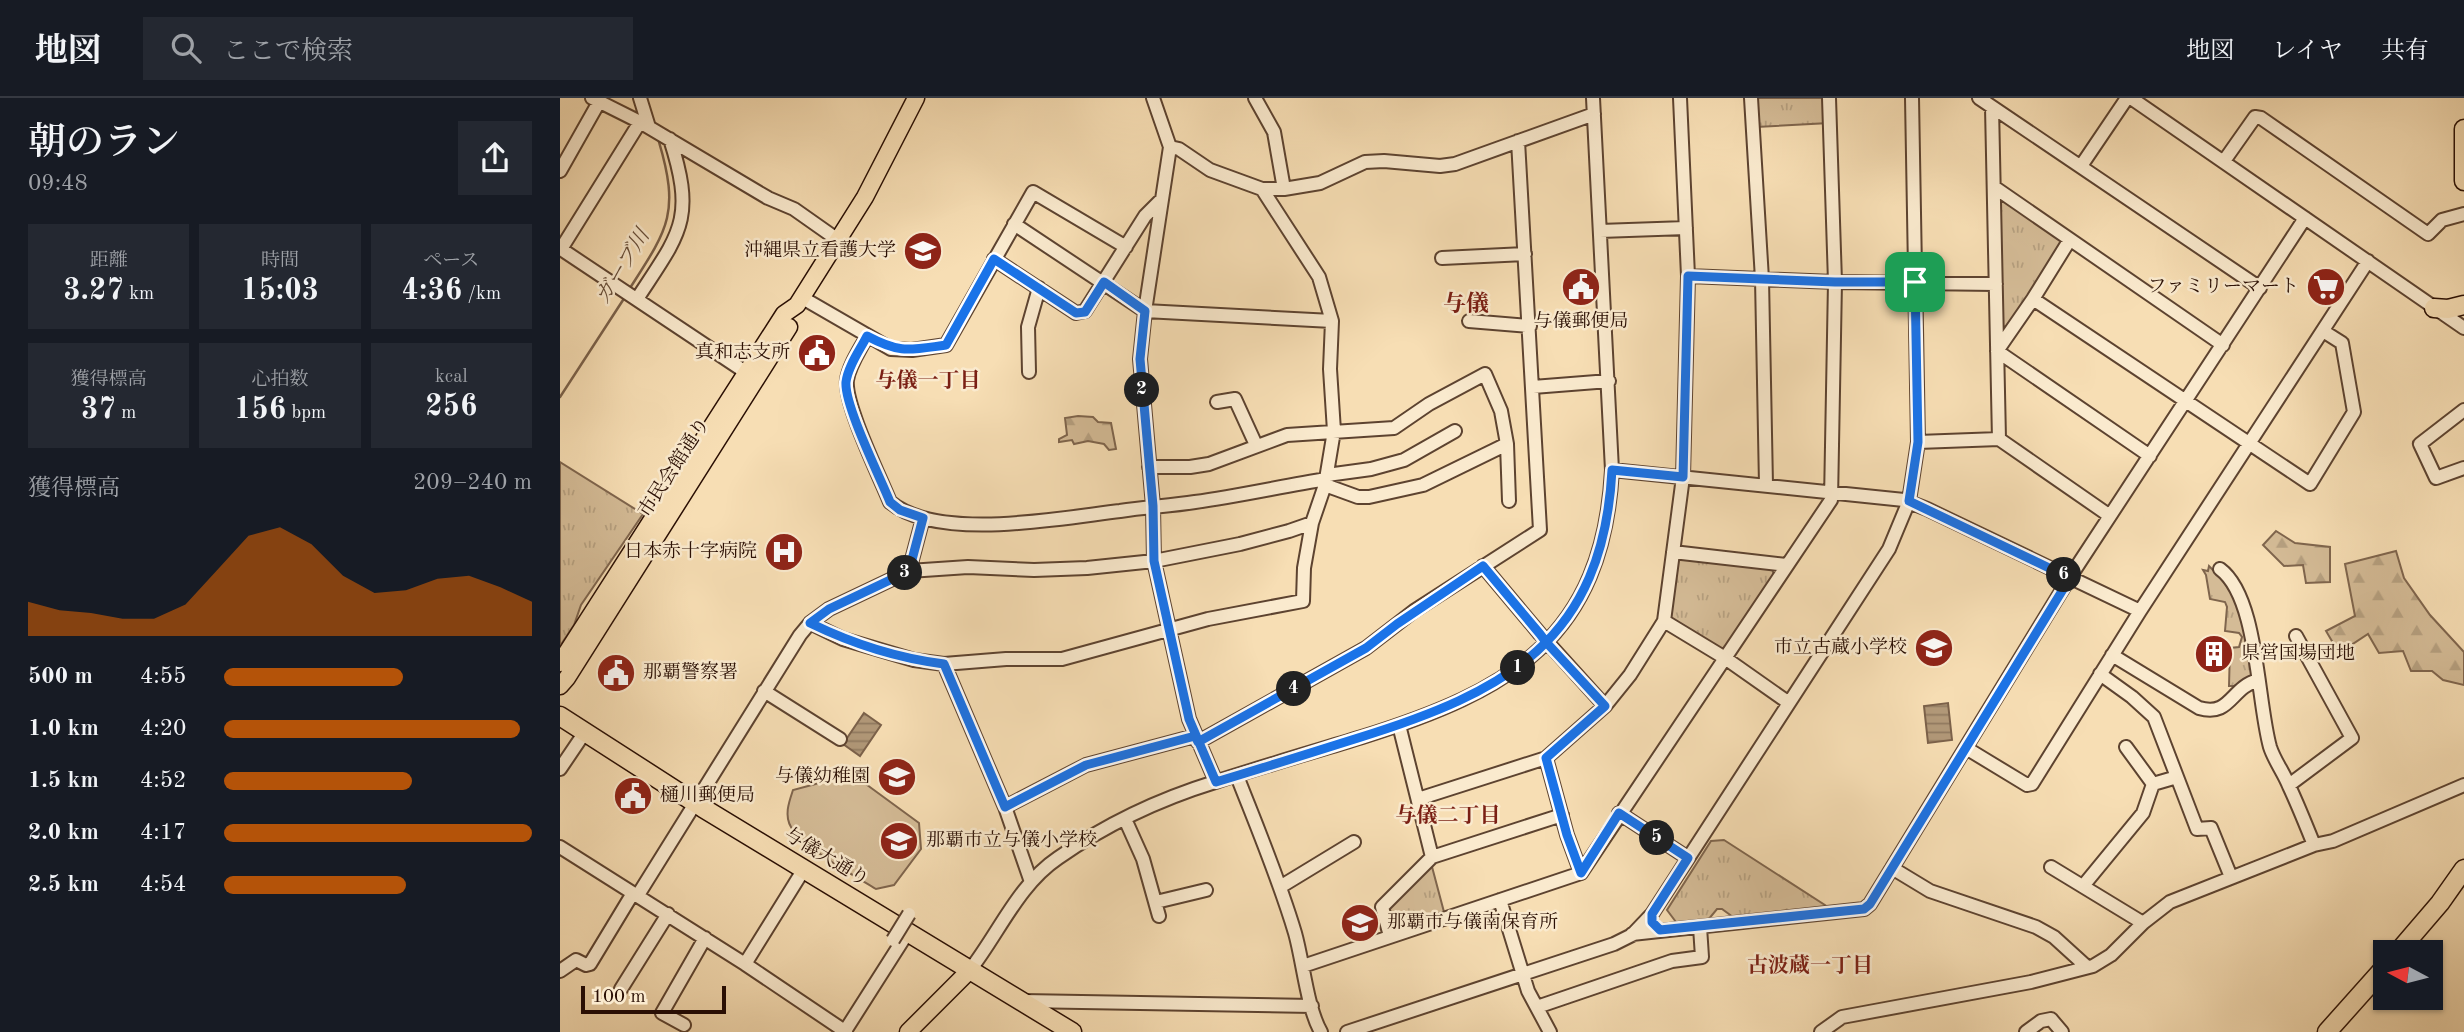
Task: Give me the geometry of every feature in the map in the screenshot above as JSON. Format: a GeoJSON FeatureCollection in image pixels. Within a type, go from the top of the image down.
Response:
{"type":"FeatureCollection","features":[{"type":"Feature","properties":{"kind":"highway"},"geometry":{"type":"LineString","coordinates":[[2464,129],[2464,181]]}},
{"type":"Feature","properties":{"kind":"highway"},"geometry":{"type":"LineString","coordinates":[[2434,309],[2464,305]]}},
{"type":"Feature","properties":{"kind":"highway","name":"与儀大通り"},"geometry":{"type":"LineString","coordinates":[[560,716],[695,803],[1072,1032]]}},
{"type":"Feature","properties":{"kind":"highway"},"geometry":{"type":"LineString","coordinates":[[2410,940],[2457,892],[2464,869]]}},
{"type":"Feature","properties":{"kind":"highway"},"geometry":{"type":"LineString","coordinates":[[2327,1032],[2373,980]]}},
{"type":"Feature","properties":{"kind":"main road","name":"市民会館通り"},"geometry":{"type":"LineString","coordinates":[[560,686],[752,376],[785,314],[799,301],[838,240],[871,185],[916,98]]}},
{"type":"Feature","properties":{"kind":"main road","name":"市民会館通り"},"geometry":{"type":"LineString","coordinates":[[560,663],[752,376]]}},
{"type":"Feature","properties":{"kind":"main road"},"geometry":{"type":"LineString","coordinates":[[908,1032],[970,970]]}},
{"type":"Feature","properties":{"kind":"street"},"geometry":{"type":"LineString","coordinates":[[630,295],[674,242],[681,225],[683,196],[640,98]]}},
{"type":"Feature","properties":{"kind":"street"},"geometry":{"type":"LineString","coordinates":[[1153,98],[1170,147],[1140,359],[1153,506],[1154,561],[1179,679],[1196,739],[1216,782]]}},
{"type":"Feature","properties":{"kind":"street"},"geometry":{"type":"LineString","coordinates":[[1255,98],[1274,132],[1284,189]]}},
{"type":"Feature","properties":{"kind":"street"},"geometry":{"type":"LineString","coordinates":[[970,970],[1031,882],[1058,858],[1125,819],[1173,797],[1399,725],[1453,704],[1496,683],[1515,671],[1546,642],[1578,599],[1596,562],[1607,519],[1612,470],[1593,98]]}},
{"type":"Feature","properties":{"kind":"street"},"geometry":{"type":"LineString","coordinates":[[1418,799],[1546,758],[1605,706],[1630,675],[1664,621],[1683,477],[1688,276],[1680,98]]}},
{"type":"Feature","properties":{"kind":"street"},"geometry":{"type":"LineString","coordinates":[[1751,98],[1762,279],[1766,485]]}},
{"type":"Feature","properties":{"kind":"street"},"geometry":{"type":"LineString","coordinates":[[1303,966],[1581,873],[1831,500],[1835,282],[1829,98]]}},
{"type":"Feature","properties":{"kind":"street"},"geometry":{"type":"LineString","coordinates":[[1347,1032],[1614,944],[1632,934],[1652,914],[1889,549],[1909,501],[1918,442],[1912,98]]}},
{"type":"Feature","properties":{"kind":"street"},"geometry":{"type":"LineString","coordinates":[[1979,98],[2260,288]]}},
{"type":"Feature","properties":{"kind":"street"},"geometry":{"type":"LineString","coordinates":[[2081,166],[2129,98],[2464,328]]}},
{"type":"Feature","properties":{"kind":"street"},"geometry":{"type":"LineString","coordinates":[[560,171],[595,100],[654,130],[768,198],[794,209],[838,240]]}},
{"type":"Feature","properties":{"kind":"street"},"geometry":{"type":"LineString","coordinates":[[1992,107],[1999,439]]}},
{"type":"Feature","properties":{"kind":"street"},"geometry":{"type":"LineString","coordinates":[[1170,147],[1179,149],[1210,170],[1262,189],[1284,189],[1320,183],[1365,162],[1440,166],[1455,164],[1594,114]]}},
{"type":"Feature","properties":{"kind":"street"},"geometry":{"type":"LineString","coordinates":[[2224,161],[2255,117],[2261,118],[2428,234],[2442,220],[2464,214]]}},
{"type":"Feature","properties":{"kind":"street"},"geometry":{"type":"LineString","coordinates":[[654,130],[560,249],[752,376]]}},
{"type":"Feature","properties":{"kind":"street"},"geometry":{"type":"LineString","coordinates":[[1005,807],[1086,765],[1196,739],[1366,648],[1397,624],[1540,530],[1518,141]]}},
{"type":"Feature","properties":{"kind":"street"},"geometry":{"type":"LineString","coordinates":[[1994,187],[2222,345]]}},
{"type":"Feature","properties":{"kind":"street"},"geometry":{"type":"LineString","coordinates":[[810,623],[843,639],[877,650],[914,660],[944,664],[1066,658],[1168,629],[1303,601],[1304,568],[1312,523],[1326,480],[1334,431],[1330,369],[1332,321],[1319,277],[1262,189]]}},
{"type":"Feature","properties":{"kind":"street"},"geometry":{"type":"LineString","coordinates":[[799,301],[891,349],[912,350],[946,345],[1033,192],[1126,247]]}},
{"type":"Feature","properties":{"kind":"street"},"geometry":{"type":"LineString","coordinates":[[994,259],[1076,313],[1085,312],[1146,216],[1161,200]]}},
{"type":"Feature","properties":{"kind":"street"},"geometry":{"type":"LineString","coordinates":[[1632,934],[1864,909],[1870,904],[2070,578],[2305,218]]}},
{"type":"Feature","properties":{"kind":"street"},"geometry":{"type":"LineString","coordinates":[[1014,224],[1145,311],[1332,321]]}},
{"type":"Feature","properties":{"kind":"street"},"geometry":{"type":"LineString","coordinates":[[1600,231],[1686,228]]}},
{"type":"Feature","properties":{"kind":"street"},"geometry":{"type":"LineString","coordinates":[[1997,351],[2069,241]]}},
{"type":"Feature","properties":{"kind":"street"},"geometry":{"type":"LineString","coordinates":[[1442,258],[1525,254]]}},
{"type":"Feature","properties":{"kind":"street"},"geometry":{"type":"LineString","coordinates":[[1966,748],[2027,785],[2032,784],[2140,611],[2368,261]]}},
{"type":"Feature","properties":{"kind":"street"},"geometry":{"type":"LineString","coordinates":[[1688,276],[1835,282],[1996,284]]}},
{"type":"Feature","properties":{"kind":"street"},"geometry":{"type":"LineString","coordinates":[[1029,372],[1028,327],[1039,288]]}},
{"type":"Feature","properties":{"kind":"street"},"geometry":{"type":"LineString","coordinates":[[2033,299],[2309,484],[2354,411],[2342,343],[2323,331]]}},
{"type":"Feature","properties":{"kind":"street"},"geometry":{"type":"LineString","coordinates":[[1469,321],[1530,326]]}},
{"type":"Feature","properties":{"kind":"street"},"geometry":{"type":"LineString","coordinates":[[867,336],[846,382],[850,405],[890,502],[900,510],[923,518],[953,523],[1039,522],[1193,503],[1326,480],[1404,460],[1455,431]]}},
{"type":"Feature","properties":{"kind":"street"},"geometry":{"type":"LineString","coordinates":[[1997,351],[2150,456]]}},
{"type":"Feature","properties":{"kind":"street"},"geometry":{"type":"LineString","coordinates":[[1149,467],[1209,464],[1287,435],[1394,428],[1429,404],[1485,374],[1501,411],[1507,444],[1509,501]]}},
{"type":"Feature","properties":{"kind":"street"},"geometry":{"type":"LineString","coordinates":[[1533,387],[1609,381]]}},
{"type":"Feature","properties":{"kind":"street"},"geometry":{"type":"LineString","coordinates":[[1217,402],[1235,399],[1256,445]]}},
{"type":"Feature","properties":{"kind":"street"},"geometry":{"type":"LineString","coordinates":[[2464,410],[2420,444],[2436,478],[2464,468]]}},
{"type":"Feature","properties":{"kind":"street"},"geometry":{"type":"LineString","coordinates":[[1918,442],[1999,439],[2110,516]]}},
{"type":"Feature","properties":{"kind":"street"},"geometry":{"type":"LineString","coordinates":[[1326,480],[1358,497],[1369,497],[1423,485],[1507,444]]}},
{"type":"Feature","properties":{"kind":"street"},"geometry":{"type":"LineString","coordinates":[[1612,470],[1909,501],[2140,611]]}},
{"type":"Feature","properties":{"kind":"street"},"geometry":{"type":"LineString","coordinates":[[909,571],[923,518]]}},
{"type":"Feature","properties":{"kind":"street"},"geometry":{"type":"LineString","coordinates":[[560,971],[576,960],[590,964],[800,635],[810,623],[829,609],[909,571],[968,567],[1087,569],[1154,561],[1240,544],[1312,523]]}},
{"type":"Feature","properties":{"kind":"street"},"geometry":{"type":"LineString","coordinates":[[1673,552],[1786,565]]}},
{"type":"Feature","properties":{"kind":"street"},"geometry":{"type":"LineString","coordinates":[[1483,566],[1546,642],[1605,706]]}},
{"type":"Feature","properties":{"kind":"street"},"geometry":{"type":"LineString","coordinates":[[2220,569],[2228,574],[2249,621],[2271,748],[2314,845]]}},
{"type":"Feature","properties":{"kind":"street"},"geometry":{"type":"LineString","coordinates":[[1664,621],[1725,658],[1789,703]]}},
{"type":"Feature","properties":{"kind":"street"},"geometry":{"type":"LineString","coordinates":[[2289,785],[2352,738],[2296,636]]}},
{"type":"Feature","properties":{"kind":"street"},"geometry":{"type":"LineString","coordinates":[[2112,655],[2199,708],[2212,711],[2221,709],[2247,683],[2258,681]]}},
{"type":"Feature","properties":{"kind":"street"},"geometry":{"type":"LineString","coordinates":[[944,664],[1005,807],[1031,882]]}},
{"type":"Feature","properties":{"kind":"street"},"geometry":{"type":"LineString","coordinates":[[2100,674],[2132,696],[2154,718],[2197,829],[2211,828],[2231,877]]}},
{"type":"Feature","properties":{"kind":"street"},"geometry":{"type":"LineString","coordinates":[[764,691],[840,739]]}},
{"type":"Feature","properties":{"kind":"street"},"geometry":{"type":"LineString","coordinates":[[1399,725],[1432,857]]}},
{"type":"Feature","properties":{"kind":"street"},"geometry":{"type":"LineString","coordinates":[[560,769],[585,732]]}},
{"type":"Feature","properties":{"kind":"street"},"geometry":{"type":"LineString","coordinates":[[2126,747],[2153,785]]}},
{"type":"Feature","properties":{"kind":"street"},"geometry":{"type":"LineString","coordinates":[[1546,758],[1581,873]]}},
{"type":"Feature","properties":{"kind":"street"},"geometry":{"type":"LineString","coordinates":[[1237,776],[1280,887],[1321,1032]]}},
{"type":"Feature","properties":{"kind":"street"},"geometry":{"type":"LineString","coordinates":[[2153,785],[2177,777]]}},
{"type":"Feature","properties":{"kind":"street"},"geometry":{"type":"LineString","coordinates":[[2083,886],[2143,813],[2153,785]]}},
{"type":"Feature","properties":{"kind":"street"},"geometry":{"type":"LineString","coordinates":[[1821,1032],[1842,1017],[2031,982],[2087,967],[2111,955],[2143,923],[2170,902],[2314,845],[2333,841],[2464,785]]}},
{"type":"Feature","properties":{"kind":"street"},"geometry":{"type":"LineString","coordinates":[[1619,813],[1688,858]]}},
{"type":"Feature","properties":{"kind":"street"},"geometry":{"type":"LineString","coordinates":[[1390,936],[1382,907],[1432,857],[1562,815]]}},
{"type":"Feature","properties":{"kind":"street"},"geometry":{"type":"LineString","coordinates":[[1125,819],[1143,859],[1158,909],[1206,890]]}},
{"type":"Feature","properties":{"kind":"street"},"geometry":{"type":"LineString","coordinates":[[1280,887],[1354,842]]}},
{"type":"Feature","properties":{"kind":"street"},"geometry":{"type":"LineString","coordinates":[[560,846],[745,964],[845,1032],[903,929]]}},
{"type":"Feature","properties":{"kind":"street"},"geometry":{"type":"LineString","coordinates":[[2051,867],[2143,923]]}},
{"type":"Feature","properties":{"kind":"street"},"geometry":{"type":"LineString","coordinates":[[1892,868],[1930,891],[2036,927],[2054,937],[2087,967]]}},
{"type":"Feature","properties":{"kind":"street"},"geometry":{"type":"LineString","coordinates":[[745,964],[804,869]]}},
{"type":"Feature","properties":{"kind":"street"},"geometry":{"type":"LineString","coordinates":[[1500,900],[1528,991],[1550,1032]]}},
{"type":"Feature","properties":{"kind":"street"},"geometry":{"type":"LineString","coordinates":[[621,989],[668,914]]}},
{"type":"Feature","properties":{"kind":"street"},"geometry":{"type":"LineString","coordinates":[[1652,914],[1652,922],[1660,930]]}},
{"type":"Feature","properties":{"kind":"street"},"geometry":{"type":"LineString","coordinates":[[1537,1007],[1672,961],[1702,957],[1700,927]]}},
{"type":"Feature","properties":{"kind":"street"},"geometry":{"type":"LineString","coordinates":[[684,1025],[662,1013],[705,939]]}},
{"type":"Feature","properties":{"kind":"street"},"geometry":{"type":"LineString","coordinates":[[1022,1001],[1312,1006]]}},
{"type":"Feature","properties":{"kind":"street"},"geometry":{"type":"LineString","coordinates":[[2026,1032],[2042,1021],[2051,1019],[2062,1032]]}},
{"type":"Feature","properties":{"kind":"green space"},"geometry":{"type":"Polygon","coordinates":[[[1756,98],[1829,98],[1829,123],[1757,127],[1756,98]]]}},
{"type":"Feature","properties":{"kind":"green space"},"geometry":{"type":"Polygon","coordinates":[[[2001,199],[2063,241],[2010,326],[2000,327],[1997,200],[2001,199]]]}},
{"type":"Feature","properties":{"kind":"green space"},"geometry":{"type":"Polygon","coordinates":[[[1093,417],[1098,422],[1111,423],[1116,449],[1109,450],[1104,444],[1088,441],[1074,444],[1072,440],[1059,442],[1059,439],[1067,435],[1065,418],[1093,417]]]}},
{"type":"Feature","properties":{"kind":"green space"},"geometry":{"type":"Polygon","coordinates":[[[560,462],[643,514],[581,605],[574,625],[560,646],[560,462]]]}},
{"type":"Feature","properties":{"kind":"green space"},"geometry":{"type":"Polygon","coordinates":[[[2276,531],[2295,543],[2330,547],[2330,582],[2306,583],[2303,565],[2284,566],[2263,545],[2276,531]]]}},
{"type":"Feature","properties":{"kind":"green space"},"geometry":{"type":"Polygon","coordinates":[[[2396,551],[2404,578],[2430,615],[2464,652],[2464,685],[2443,680],[2432,671],[2411,671],[2403,651],[2379,653],[2368,634],[2339,653],[2326,631],[2355,616],[2345,564],[2396,551]]]}},
{"type":"Feature","properties":{"kind":"green space"},"geometry":{"type":"Polygon","coordinates":[[[1683,558],[1771,566],[1774,575],[1726,648],[1719,651],[1672,620],[1670,614],[1676,562],[1683,558]]]}},
{"type":"Feature","properties":{"kind":"green space"},"geometry":{"type":"Polygon","coordinates":[[[2209,566],[2230,591],[2246,629],[2253,675],[2234,686],[2229,686],[2230,648],[2239,647],[2242,637],[2239,633],[2225,631],[2225,602],[2210,599],[2203,570],[2208,571],[2209,566]]]}},
{"type":"Feature","properties":{"kind":"green space"},"geometry":{"type":"Polygon","coordinates":[[[848,771],[919,823],[921,849],[894,885],[876,889],[817,852],[791,827],[788,808],[793,790],[823,782],[848,771]]]}},
{"type":"Feature","properties":{"kind":"green space"},"geometry":{"type":"Polygon","coordinates":[[[1724,840],[1828,907],[1733,917],[1722,909],[1717,909],[1708,920],[1676,922],[1667,910],[1711,841],[1724,840]]]}},
{"type":"Feature","properties":{"kind":"green space"},"geometry":{"type":"Polygon","coordinates":[[[1431,863],[1444,912],[1397,930],[1392,928],[1388,905],[1431,863]]]}},
{"type":"Feature","properties":{"kind":"shaded area"},"geometry":{"type":"Polygon","coordinates":[[[1948,703],[1952,740],[1928,743],[1924,706],[1948,703]]]}},
{"type":"Feature","properties":{"kind":"shaded area"},"geometry":{"type":"Polygon","coordinates":[[[864,713],[881,725],[860,756],[843,744],[864,713]]]}},
{"type":"Feature","properties":{"kind":"waterway","name":"ガーブ川"},"geometry":{"type":"LineString","coordinates":[[630,288],[654,250],[667,219],[669,186],[659,142]]}},
{"type":"Feature","properties":{"kind":"waterway","name":"ガーブ川"},"geometry":{"type":"LineString","coordinates":[[560,397],[625,297]]}},
{"type":"Feature","properties":{"kind":"place","name":"沖縄県立看護大学"},"geometry":{"type":"Point","coordinates":[923,251]}},
{"type":"Feature","properties":{"kind":"place","name":"与儀郵便局"},"geometry":{"type":"Point","coordinates":[1581,287]}},
{"type":"Feature","properties":{"kind":"place","name":"ファミリーマート"},"geometry":{"type":"Point","coordinates":[2326,287]}},
{"type":"Feature","properties":{"kind":"place","name":"真和志支所"},"geometry":{"type":"Point","coordinates":[817,353]}},
{"type":"Feature","properties":{"kind":"place","name":"日本赤十字病院"},"geometry":{"type":"Point","coordinates":[784,552]}},
{"type":"Feature","properties":{"kind":"place","name":"市立古蔵小学校"},"geometry":{"type":"Point","coordinates":[1934,648]}},
{"type":"Feature","properties":{"kind":"place","name":"県営国場団地"},"geometry":{"type":"Point","coordinates":[2214,654]}},
{"type":"Feature","properties":{"kind":"place","name":"那覇警察署"},"geometry":{"type":"Point","coordinates":[616,673]}},
{"type":"Feature","properties":{"kind":"place","name":"与儀幼稚園"},"geometry":{"type":"Point","coordinates":[897,777]}},
{"type":"Feature","properties":{"kind":"place","name":"樋川郵便局"},"geometry":{"type":"Point","coordinates":[633,796]}},
{"type":"Feature","properties":{"kind":"place","name":"那覇市立与儀小学校"},"geometry":{"type":"Point","coordinates":[899,841]}},
{"type":"Feature","properties":{"kind":"place","name":"那覇市与儀南保育所"},"geometry":{"type":"Point","coordinates":[1360,923]}},
{"type":"Feature","properties":{"kind":"district","name":"与儀"},"geometry":{"type":"Point","coordinates":[1466,304]}},
{"type":"Feature","properties":{"kind":"district","name":"与儀一丁目"},"geometry":{"type":"Point","coordinates":[928,381]}},
{"type":"Feature","properties":{"kind":"district","name":"与儀二丁目"},"geometry":{"type":"Point","coordinates":[1448,816]}},
{"type":"Feature","properties":{"kind":"district","name":"古波蔵一丁目"},"geometry":{"type":"Point","coordinates":[1810,966]}},
{"type":"Feature","properties":{"kind":"route"},"geometry":{"type":"LineString","coordinates":[[1915,282],[1835,282],[1688,276],[1683,477],[1612,470],[1607,519],[1596,562],[1578,599],[1563,623],[1546,642],[1515,671],[1453,704],[1406,723],[1216,782],[1195,736],[1189,719],[1154,561],[1153,506],[1140,359],[1145,311],[1104,282],[1085,312],[1076,313],[994,259],[946,345],[912,350],[891,349],[867,336],[853,362],[846,382],[850,405],[890,502],[900,510],[923,518],[909,571],[829,609],[810,623],[843,639],[877,650],[914,660],[944,664],[1005,807],[1086,765],[1195,736],[1198,742],[1366,648],[1483,566],[1546,642],[1605,706],[1546,758],[1567,835],[1581,873],[1619,813],[1688,858],[1652,914],[1652,922],[1660,930],[1864,909],[1870,904],[2070,578],[1909,501],[1918,442],[1915,282]]}}]}
